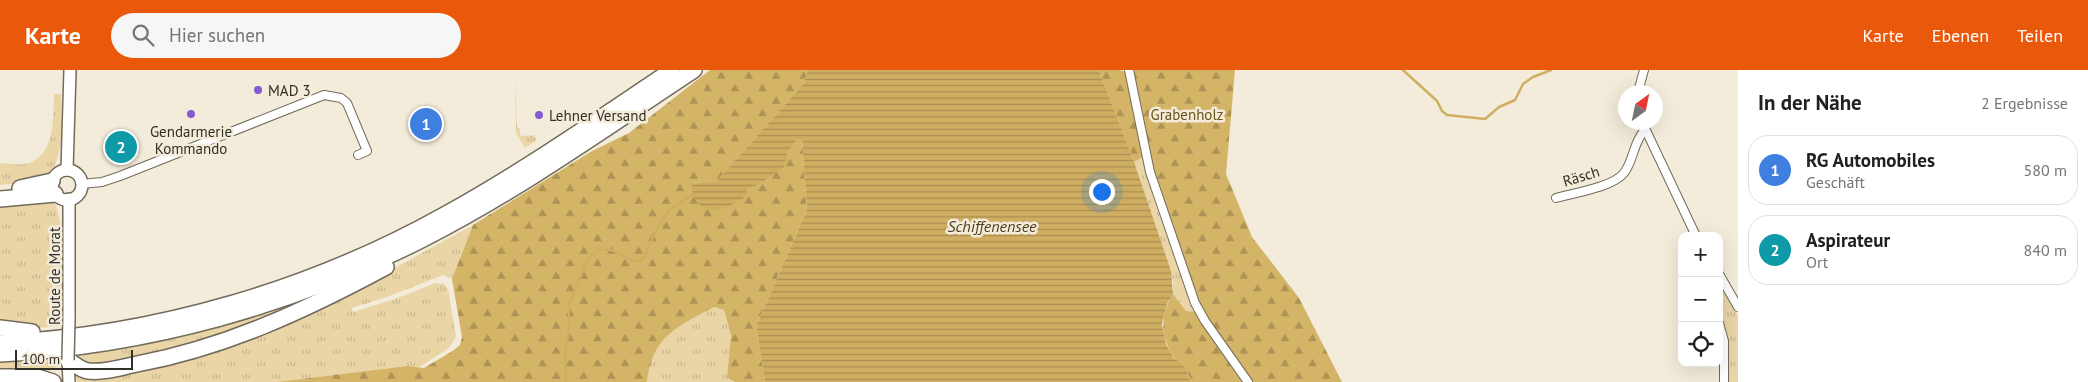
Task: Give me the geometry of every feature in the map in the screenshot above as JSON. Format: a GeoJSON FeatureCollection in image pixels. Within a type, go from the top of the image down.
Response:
{"type":"FeatureCollection","features":[{"type":"Feature","properties":{"kind":"highway"},"geometry":{"type":"LineString","coordinates":[[0,343],[72,337],[183,316],[245,299],[325,272],[382,247],[445,215],[511,176],[672,70]]}},
{"type":"Feature","properties":{"kind":"highway"},"geometry":{"type":"LineString","coordinates":[[68,360],[82,369],[96,372],[160,360],[235,338],[302,311],[407,256],[694,70]]}},
{"type":"Feature","properties":{"kind":"highway"},"geometry":{"type":"LineString","coordinates":[[0,191],[59,191]]}},
{"type":"Feature","properties":{"kind":"highway"},"geometry":{"type":"LineString","coordinates":[[0,199],[59,191]]}},
{"type":"Feature","properties":{"kind":"highway"},"geometry":{"type":"LineString","coordinates":[[0,354],[70,348],[130,339],[187,327],[249,310],[309,290],[375,262],[426,238],[486,204]]}},
{"type":"Feature","properties":{"kind":"highway"},"geometry":{"type":"LineString","coordinates":[[0,328],[24,333],[94,327],[121,329]]}},
{"type":"Feature","properties":{"kind":"highway"},"geometry":{"type":"LineString","coordinates":[[83,382],[96,372]]}},
{"type":"Feature","properties":{"kind":"highway"},"geometry":{"type":"LineString","coordinates":[[2,377],[37,377],[54,382]]}},
{"type":"Feature","properties":{"kind":"main road"},"geometry":{"type":"LineString","coordinates":[[67,170],[70,70]]}},
{"type":"Feature","properties":{"kind":"main road"},"geometry":{"type":"LineString","coordinates":[[67,170],[75,173],[81,184],[79,192],[59,191],[58,173],[67,170]]}},
{"type":"Feature","properties":{"kind":"main road","name":"Route de Morat"},"geometry":{"type":"LineString","coordinates":[[59,191],[69,318],[68,382]]}},
{"type":"Feature","properties":{"kind":"street"},"geometry":{"type":"LineString","coordinates":[[1129,70],[1150,172],[1195,302],[1205,321],[1248,382]]}},
{"type":"Feature","properties":{"kind":"street"},"geometry":{"type":"LineString","coordinates":[[1640,85],[1644,70]]}},
{"type":"Feature","properties":{"kind":"street"},"geometry":{"type":"LineString","coordinates":[[81,184],[102,182],[120,176],[324,95],[341,98],[347,103],[367,151],[358,155]]}},
{"type":"Feature","properties":{"kind":"street","name":"Räsch"},"geometry":{"type":"LineString","coordinates":[[1556,198],[1603,185],[1624,174],[1642,130]]}},
{"type":"Feature","properties":{"kind":"street","name":"Räsch"},"geometry":{"type":"LineString","coordinates":[[1645,130],[1665,167],[1694,232]]}},
{"type":"Feature","properties":{"kind":"street"},"geometry":{"type":"LineString","coordinates":[[1721,277],[1738,307]]}},
{"type":"Feature","properties":{"kind":"street"},"geometry":{"type":"LineString","coordinates":[[1723,337],[1724,382]]}},
{"type":"Feature","properties":{"kind":"green space"},"geometry":{"type":"Polygon","coordinates":[[[515,70],[517,128],[520,129],[520,136],[534,135],[537,140],[525,148],[516,133],[515,70]]]}},
{"type":"Feature","properties":{"kind":"green space"},"geometry":{"type":"Polygon","coordinates":[[[710,70],[808,70],[804,83],[717,181],[692,183],[748,188],[787,154],[798,139],[802,139],[807,210],[756,326],[765,382],[735,382],[727,378],[731,335],[724,310],[714,307],[678,327],[661,343],[654,354],[647,382],[277,382],[407,366],[424,368],[454,350],[460,345],[462,337],[452,279],[473,225],[592,151],[629,133],[710,70]]]}},
{"type":"Feature","properties":{"kind":"green space"},"geometry":{"type":"Polygon","coordinates":[[[1099,70],[1120,70],[1126,72],[1143,157],[1134,162],[1099,70]]]}},
{"type":"Feature","properties":{"kind":"green space","name":"Grabenholz"},"geometry":{"type":"Polygon","coordinates":[[[1133,70],[1235,70],[1226,174],[1252,237],[1299,298],[1342,382],[1252,382],[1198,303],[1163,206],[1151,163],[1133,70]]]}},
{"type":"Feature","properties":{"kind":"green space"},"geometry":{"type":"Polygon","coordinates":[[[54,94],[61,94],[62,116],[61,141],[55,165],[39,179],[0,185],[0,163],[24,164],[34,161],[47,146],[53,125],[54,94]]]}},
{"type":"Feature","properties":{"kind":"green space"},"geometry":{"type":"Polygon","coordinates":[[[1143,157],[1156,206],[1197,312],[1186,311],[1173,294],[1173,281],[1134,162],[1143,157]]]}},
{"type":"Feature","properties":{"kind":"green space"},"geometry":{"type":"Polygon","coordinates":[[[52,200],[57,208],[62,240],[62,326],[36,328],[0,323],[0,203],[52,200]]]}},
{"type":"Feature","properties":{"kind":"green space"},"geometry":{"type":"Polygon","coordinates":[[[473,225],[452,279],[443,275],[390,296],[352,308],[353,312],[395,299],[435,283],[444,284],[448,289],[456,337],[449,348],[418,368],[407,366],[277,382],[77,382],[76,378],[75,382],[76,355],[214,327],[285,306],[348,293],[473,225]]]}},
{"type":"Feature","properties":{"kind":"green space"},"geometry":{"type":"Polygon","coordinates":[[[1723,288],[1738,316],[1738,382],[1726,382],[1723,288]]]}},
{"type":"Feature","properties":{"kind":"green space"},"geometry":{"type":"Polygon","coordinates":[[[1173,294],[1186,311],[1197,312],[1244,382],[1191,382],[1186,371],[1169,349],[1164,334],[1164,317],[1173,294]]]}},
{"type":"Feature","properties":{"kind":"green space"},"geometry":{"type":"Polygon","coordinates":[[[714,307],[724,310],[731,335],[727,378],[735,382],[647,382],[654,354],[661,343],[678,327],[714,307]]]}},
{"type":"Feature","properties":{"kind":"green space"},"geometry":{"type":"Polygon","coordinates":[[[63,356],[63,362],[41,374],[0,375],[0,362],[63,356]]]}},
{"type":"Feature","properties":{"kind":"water","name":"Schiffenensee"},"geometry":{"type":"Polygon","coordinates":[[[808,70],[1099,70],[1134,162],[1171,271],[1173,294],[1167,304],[1162,324],[1166,344],[1174,358],[1184,366],[1191,382],[765,382],[756,326],[807,210],[802,139],[798,139],[787,154],[784,167],[757,185],[748,188],[743,199],[726,207],[707,209],[698,204],[693,195],[692,183],[717,181],[804,83],[808,70]]]}},
{"type":"Feature","properties":{"kind":"waterway"},"geometry":{"type":"LineString","coordinates":[[1403,70],[1437,101],[1442,111],[1447,115],[1485,119],[1499,107],[1515,100],[1523,84],[1533,77],[1551,70]]}},
{"type":"Feature","properties":{"kind":"waterway"},"geometry":{"type":"LineString","coordinates":[[566,382],[565,353],[569,330],[569,305],[587,260],[597,250],[613,250],[634,261],[641,260],[645,256],[655,232],[669,210],[693,194]]}},
{"type":"Feature","properties":{"kind":"place","name":"MAD 3"},"geometry":{"type":"Point","coordinates":[258,90]}},
{"type":"Feature","properties":{"kind":"place","name":"Gendarmerie Kommando"},"geometry":{"type":"Point","coordinates":[191,114]}},
{"type":"Feature","properties":{"kind":"place","name":"Lehner Versand"},"geometry":{"type":"Point","coordinates":[539,115]}},
{"type":"Feature","properties":{"kind":"place","name":"RG Automobiles"},"geometry":{"type":"Point","coordinates":[426,124]}},
{"type":"Feature","properties":{"kind":"place","name":"Aspirateur"},"geometry":{"type":"Point","coordinates":[121,147]}}]}
